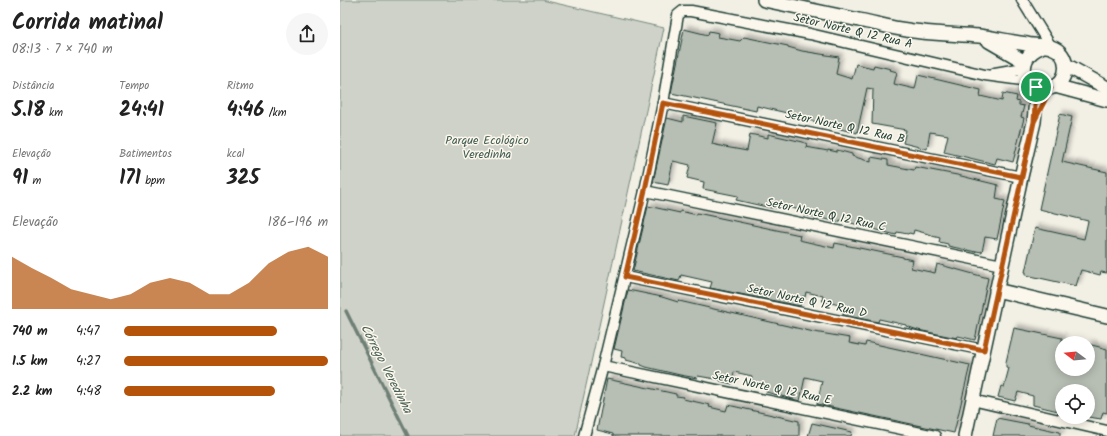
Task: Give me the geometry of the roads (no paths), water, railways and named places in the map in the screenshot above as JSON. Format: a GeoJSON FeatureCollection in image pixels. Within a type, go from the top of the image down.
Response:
{"type":"FeatureCollection","features":[{"type":"Feature","properties":{"kind":"street"},"geometry":{"type":"LineString","coordinates":[[764,0],[907,30],[981,36],[1046,47],[1058,51],[1064,57],[1066,65],[1065,74],[1061,81],[1053,87],[1044,89],[1029,74],[981,36]]}},
{"type":"Feature","properties":{"kind":"street"},"geometry":{"type":"LineString","coordinates":[[1022,0],[1046,47]]}},
{"type":"Feature","properties":{"kind":"street","name":"Setor Norte Q 12 Rua A"},"geometry":{"type":"LineString","coordinates":[[663,103],[678,15],[683,11],[691,11],[810,34],[985,75],[1029,74]]}},
{"type":"Feature","properties":{"kind":"street"},"geometry":{"type":"LineString","coordinates":[[1034,122],[1028,55],[1034,50],[1046,47]]}},
{"type":"Feature","properties":{"kind":"street"},"geometry":{"type":"LineString","coordinates":[[1066,65],[1107,88]]}},
{"type":"Feature","properties":{"kind":"street"},"geometry":{"type":"LineString","coordinates":[[1053,87],[1107,100]]}},
{"type":"Feature","properties":{"kind":"street"},"geometry":{"type":"LineString","coordinates":[[965,436],[1034,122],[1053,87]]}},
{"type":"Feature","properties":{"kind":"street"},"geometry":{"type":"LineString","coordinates":[[584,436],[625,277],[663,103]]}},
{"type":"Feature","properties":{"kind":"street","name":"Setor Norte Q 12 Rua B"},"geometry":{"type":"LineString","coordinates":[[663,103],[1021,177]]}},
{"type":"Feature","properties":{"kind":"street","name":"Setor Norte Q 12 Rua C"},"geometry":{"type":"LineString","coordinates":[[645,190],[1002,265]]}},
{"type":"Feature","properties":{"kind":"street","name":"Setor Norte Q 12 Rua D"},"geometry":{"type":"LineString","coordinates":[[625,277],[984,350]]}},
{"type":"Feature","properties":{"kind":"street"},"geometry":{"type":"LineString","coordinates":[[996,290],[1107,316]]}},
{"type":"Feature","properties":{"kind":"street","name":"Setor Norte Q 12 Rua E"},"geometry":{"type":"LineString","coordinates":[[603,366],[935,436]]}},
{"type":"Feature","properties":{"kind":"street"},"geometry":{"type":"LineString","coordinates":[[972,400],[1107,431]]}},
{"type":"Feature","properties":{"kind":"waterway","name":"Córrego Veredinha"},"geometry":{"type":"LineString","coordinates":[[346,311],[408,436]]}},
{"type":"Feature","properties":{"kind":"park label","name":"Parque Ecológico Veredinha"},"geometry":{"type":"Point","coordinates":[487,147]}}]}
